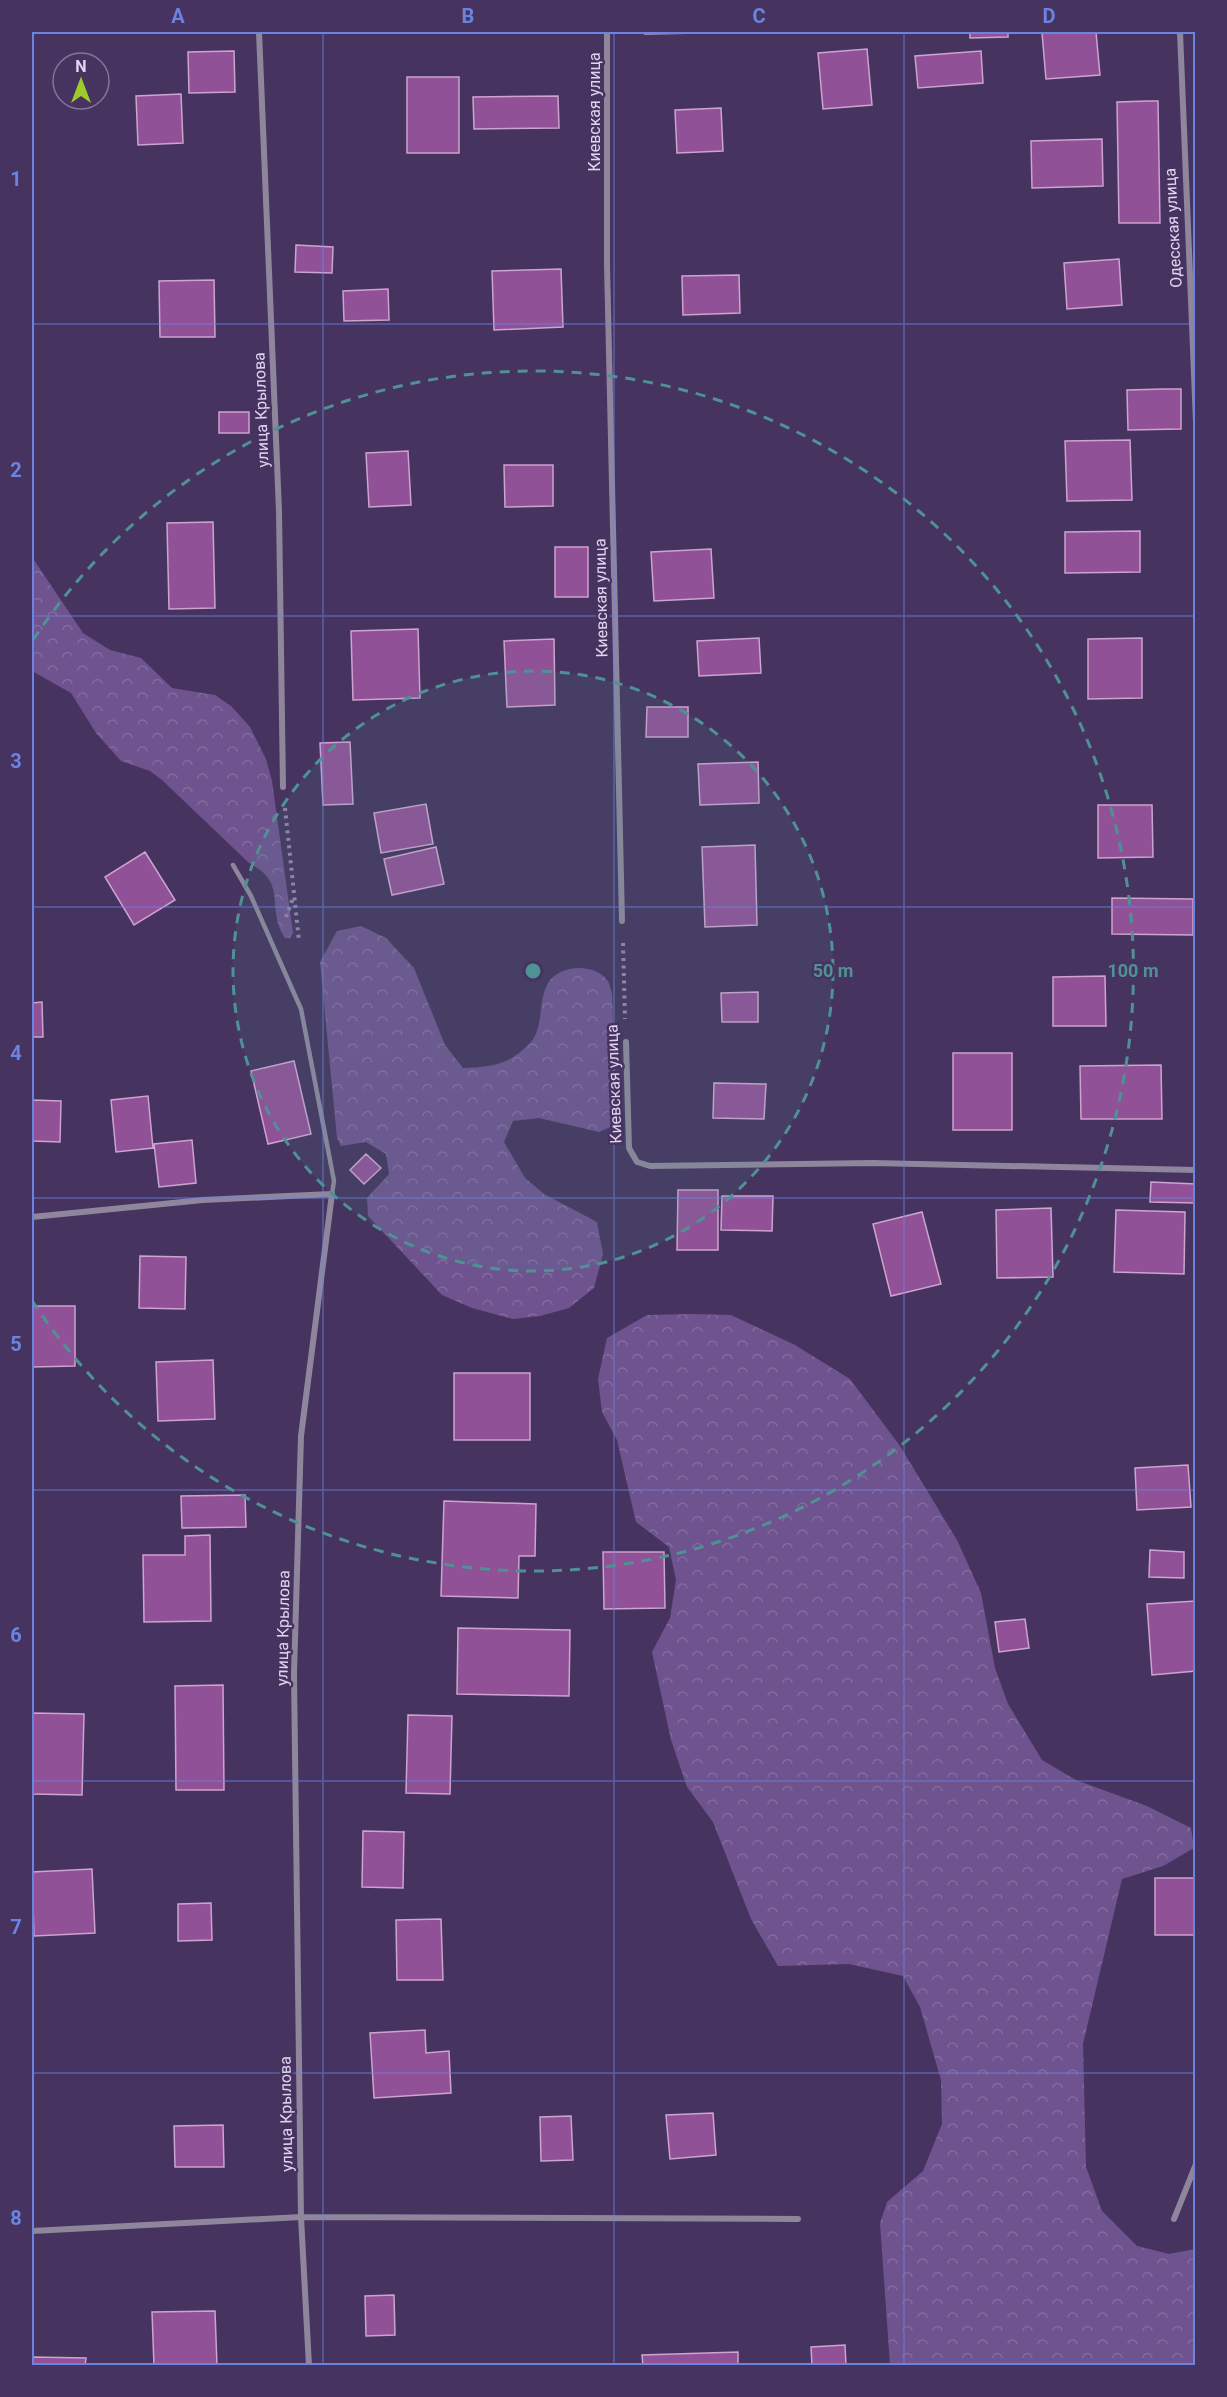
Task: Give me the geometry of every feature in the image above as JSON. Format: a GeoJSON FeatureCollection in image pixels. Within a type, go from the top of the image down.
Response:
{"type":"FeatureCollection","features":[{"type":"Feature","properties":{"kind":"street","name":"улица Крылова"},"geometry":{"type":"LineString","coordinates":[[259,32],[279,511],[283,787]]}},
{"type":"Feature","properties":{"kind":"street","name":"Киевская улица"},"geometry":{"type":"LineString","coordinates":[[607,32],[607,265],[622,921]]}},
{"type":"Feature","properties":{"kind":"street","name":"Одесская улица"},"geometry":{"type":"LineString","coordinates":[[1180,32],[1196,422]]}},
{"type":"Feature","properties":{"kind":"street","name":"Киевская улица"},"geometry":{"type":"LineString","coordinates":[[626,1042],[629,1148],[637,1162],[650,1166],[873,1163],[1196,1170]]}},
{"type":"Feature","properties":{"kind":"street","name":"улица Крылова"},"geometry":{"type":"LineString","coordinates":[[309,2366],[301,2217],[294,1674],[301,1448],[332,1194]]}},
{"type":"Feature","properties":{"kind":"street"},"geometry":{"type":"LineString","coordinates":[[32,1217],[203,1200],[332,1194]]}},
{"type":"Feature","properties":{"kind":"street"},"geometry":{"type":"LineString","coordinates":[[1174,2219],[1196,2164]]}},
{"type":"Feature","properties":{"kind":"street"},"geometry":{"type":"LineString","coordinates":[[32,2231],[301,2217],[798,2218]]}},
{"type":"Feature","properties":{"kind":"lane"},"geometry":{"type":"LineString","coordinates":[[232,866],[252,896],[301,1009],[334,1181],[332,1194]]}},
{"type":"Feature","properties":{"kind":"path"},"geometry":{"type":"LineString","coordinates":[[283,787],[294,895]]}},
{"type":"Feature","properties":{"kind":"path","name":"Киевская улица"},"geometry":{"type":"LineString","coordinates":[[622,921],[626,1042]]}},
{"type":"Feature","properties":{"kind":"green space"},"geometry":{"type":"Polygon","coordinates":[[[32,557],[83,633],[110,650],[141,658],[172,688],[215,695],[231,706],[250,727],[266,759],[272,781],[293,933],[290,938],[285,938],[279,927],[273,888],[269,879],[249,863],[162,780],[150,771],[121,761],[96,733],[71,693],[32,671],[32,557]]]}},
{"type":"Feature","properties":{"kind":"green space"},"geometry":{"type":"Polygon","coordinates":[[[361,926],[386,938],[414,968],[445,1045],[463,1068],[499,1063],[515,1056],[530,1043],[539,1023],[544,992],[552,978],[559,973],[584,968],[601,974],[608,981],[612,993],[617,1124],[599,1132],[539,1118],[513,1121],[504,1142],[525,1178],[544,1194],[597,1222],[603,1254],[594,1288],[569,1308],[540,1316],[513,1319],[472,1308],[442,1295],[368,1216],[367,1198],[389,1174],[386,1154],[366,1142],[341,1146],[337,1138],[320,962],[337,931],[361,926]]]}},
{"type":"Feature","properties":{"kind":"green space"},"geometry":{"type":"Polygon","coordinates":[[[647,1315],[731,1315],[795,1345],[850,1379],[900,1446],[957,1540],[981,1593],[995,1668],[1008,1704],[1042,1760],[1076,1780],[1147,1806],[1191,1828],[1194,1848],[1163,1866],[1122,1879],[1083,2044],[1086,2167],[1102,2211],[1137,2246],[1169,2254],[1195,2249],[1195,2365],[890,2365],[880,2223],[887,2202],[923,2171],[942,2124],[941,2080],[920,2007],[903,1976],[849,1964],[778,1966],[751,1919],[713,1822],[687,1787],[671,1740],[652,1652],[670,1618],[676,1580],[669,1547],[636,1522],[617,1440],[602,1412],[598,1379],[607,1338],[647,1315]]]}},
{"type":"Feature","properties":{"kind":"building"},"geometry":{"type":"Polygon","coordinates":[[[645,32],[699,32],[699,33],[645,34],[645,32]]]}},
{"type":"Feature","properties":{"kind":"building"},"geometry":{"type":"Polygon","coordinates":[[[970,32],[1008,32],[1008,37],[970,38],[970,32]]]}},
{"type":"Feature","properties":{"kind":"building"},"geometry":{"type":"Polygon","coordinates":[[[1096,32],[1100,75],[1046,79],[1042,33],[1096,32]]]}},
{"type":"Feature","properties":{"kind":"building"},"geometry":{"type":"Polygon","coordinates":[[[867,49],[872,105],[823,109],[818,53],[867,49]]]}},
{"type":"Feature","properties":{"kind":"building"},"geometry":{"type":"Polygon","coordinates":[[[234,51],[235,92],[189,93],[188,52],[234,51]]]}},
{"type":"Feature","properties":{"kind":"building"},"geometry":{"type":"Polygon","coordinates":[[[981,51],[983,83],[918,88],[915,56],[981,51]]]}},
{"type":"Feature","properties":{"kind":"building"},"geometry":{"type":"Polygon","coordinates":[[[407,77],[459,77],[459,153],[407,153],[407,77]]]}},
{"type":"Feature","properties":{"kind":"building"},"geometry":{"type":"Polygon","coordinates":[[[181,94],[183,143],[138,145],[136,96],[181,94]]]}},
{"type":"Feature","properties":{"kind":"building"},"geometry":{"type":"Polygon","coordinates":[[[558,96],[559,128],[474,129],[473,97],[558,96]]]}},
{"type":"Feature","properties":{"kind":"building"},"geometry":{"type":"Polygon","coordinates":[[[1158,101],[1160,223],[1119,223],[1117,102],[1158,101]]]}},
{"type":"Feature","properties":{"kind":"building"},"geometry":{"type":"Polygon","coordinates":[[[721,108],[723,151],[677,153],[675,110],[721,108]]]}},
{"type":"Feature","properties":{"kind":"building"},"geometry":{"type":"Polygon","coordinates":[[[1102,139],[1103,186],[1032,188],[1031,141],[1102,139]]]}},
{"type":"Feature","properties":{"kind":"building"},"geometry":{"type":"Polygon","coordinates":[[[296,245],[333,247],[332,273],[295,272],[296,245]]]}},
{"type":"Feature","properties":{"kind":"building"},"geometry":{"type":"Polygon","coordinates":[[[1119,259],[1122,305],[1067,309],[1064,263],[1119,259]]]}},
{"type":"Feature","properties":{"kind":"building"},"geometry":{"type":"Polygon","coordinates":[[[561,269],[563,327],[494,330],[492,271],[561,269]]]}},
{"type":"Feature","properties":{"kind":"building"},"geometry":{"type":"Polygon","coordinates":[[[739,275],[740,313],[683,315],[682,276],[739,275]]]}},
{"type":"Feature","properties":{"kind":"building"},"geometry":{"type":"Polygon","coordinates":[[[214,280],[215,337],[160,337],[159,281],[214,280]]]}},
{"type":"Feature","properties":{"kind":"building"},"geometry":{"type":"Polygon","coordinates":[[[388,289],[389,320],[344,321],[343,291],[388,289]]]}},
{"type":"Feature","properties":{"kind":"building"},"geometry":{"type":"Polygon","coordinates":[[[1181,389],[1181,429],[1128,430],[1127,390],[1181,389]]]}},
{"type":"Feature","properties":{"kind":"building"},"geometry":{"type":"Polygon","coordinates":[[[219,412],[249,412],[249,433],[219,433],[219,412]]]}},
{"type":"Feature","properties":{"kind":"building"},"geometry":{"type":"Polygon","coordinates":[[[1130,440],[1132,500],[1067,501],[1065,441],[1130,440]]]}},
{"type":"Feature","properties":{"kind":"building"},"geometry":{"type":"Polygon","coordinates":[[[408,451],[411,505],[369,507],[366,453],[408,451]]]}},
{"type":"Feature","properties":{"kind":"building"},"geometry":{"type":"Polygon","coordinates":[[[504,465],[553,465],[553,506],[505,507],[504,465]]]}},
{"type":"Feature","properties":{"kind":"building"},"geometry":{"type":"Polygon","coordinates":[[[213,522],[215,608],[169,609],[167,523],[213,522]]]}},
{"type":"Feature","properties":{"kind":"building"},"geometry":{"type":"Polygon","coordinates":[[[1140,531],[1140,572],[1065,573],[1065,532],[1140,531]]]}},
{"type":"Feature","properties":{"kind":"building"},"geometry":{"type":"Polygon","coordinates":[[[555,547],[588,547],[588,597],[555,597],[555,547]]]}},
{"type":"Feature","properties":{"kind":"building"},"geometry":{"type":"Polygon","coordinates":[[[711,549],[714,598],[654,601],[651,552],[711,549]]]}},
{"type":"Feature","properties":{"kind":"building"},"geometry":{"type":"Polygon","coordinates":[[[418,629],[420,698],[353,700],[351,631],[418,629]]]}},
{"type":"Feature","properties":{"kind":"building"},"geometry":{"type":"Polygon","coordinates":[[[759,638],[761,673],[699,676],[697,641],[759,638]]]}},
{"type":"Feature","properties":{"kind":"building"},"geometry":{"type":"Polygon","coordinates":[[[1142,638],[1142,698],[1088,699],[1088,639],[1142,638]]]}},
{"type":"Feature","properties":{"kind":"building"},"geometry":{"type":"Polygon","coordinates":[[[554,639],[555,705],[507,707],[504,641],[554,639]]]}},
{"type":"Feature","properties":{"kind":"building"},"geometry":{"type":"Polygon","coordinates":[[[647,707],[688,707],[688,737],[646,737],[647,707]]]}},
{"type":"Feature","properties":{"kind":"building"},"geometry":{"type":"Polygon","coordinates":[[[350,742],[353,804],[323,805],[320,743],[350,742]]]}},
{"type":"Feature","properties":{"kind":"building"},"geometry":{"type":"Polygon","coordinates":[[[758,762],[759,803],[700,805],[698,764],[758,762]]]}},
{"type":"Feature","properties":{"kind":"building"},"geometry":{"type":"Polygon","coordinates":[[[426,804],[433,844],[381,853],[374,813],[426,804]]]}},
{"type":"Feature","properties":{"kind":"building"},"geometry":{"type":"Polygon","coordinates":[[[1098,805],[1152,805],[1153,857],[1098,858],[1098,805]]]}},
{"type":"Feature","properties":{"kind":"building"},"geometry":{"type":"Polygon","coordinates":[[[755,845],[757,925],[705,927],[702,847],[755,845]]]}},
{"type":"Feature","properties":{"kind":"building"},"geometry":{"type":"Polygon","coordinates":[[[436,847],[444,884],[392,895],[384,859],[436,847]]]}},
{"type":"Feature","properties":{"kind":"building"},"geometry":{"type":"Polygon","coordinates":[[[145,852],[175,900],[134,925],[105,877],[145,852]]]}},
{"type":"Feature","properties":{"kind":"building"},"geometry":{"type":"Polygon","coordinates":[[[1112,898],[1193,899],[1193,935],[1112,934],[1112,898]]]}},
{"type":"Feature","properties":{"kind":"building"},"geometry":{"type":"Polygon","coordinates":[[[1105,976],[1106,1026],[1053,1026],[1053,977],[1105,976]]]}},
{"type":"Feature","properties":{"kind":"building"},"geometry":{"type":"Polygon","coordinates":[[[758,992],[758,1022],[722,1022],[721,993],[758,992]]]}},
{"type":"Feature","properties":{"kind":"building"},"geometry":{"type":"Polygon","coordinates":[[[42,1002],[43,1037],[32,1037],[32,1003],[42,1002]]]}},
{"type":"Feature","properties":{"kind":"building"},"geometry":{"type":"Polygon","coordinates":[[[953,1053],[1012,1053],[1012,1130],[953,1130],[953,1053]]]}},
{"type":"Feature","properties":{"kind":"building"},"geometry":{"type":"Polygon","coordinates":[[[294,1061],[311,1134],[268,1144],[251,1071],[294,1061]]]}},
{"type":"Feature","properties":{"kind":"building"},"geometry":{"type":"Polygon","coordinates":[[[1161,1065],[1162,1119],[1081,1119],[1080,1066],[1161,1065]]]}},
{"type":"Feature","properties":{"kind":"building"},"geometry":{"type":"Polygon","coordinates":[[[714,1083],[766,1084],[764,1119],[713,1118],[714,1083]]]}},
{"type":"Feature","properties":{"kind":"building"},"geometry":{"type":"Polygon","coordinates":[[[148,1096],[153,1148],[116,1152],[111,1100],[148,1096]]]}},
{"type":"Feature","properties":{"kind":"building"},"geometry":{"type":"Polygon","coordinates":[[[32,1100],[61,1101],[60,1142],[32,1141],[32,1100]]]}},
{"type":"Feature","properties":{"kind":"building"},"geometry":{"type":"Polygon","coordinates":[[[192,1140],[196,1183],[159,1187],[154,1144],[192,1140]]]}},
{"type":"Feature","properties":{"kind":"building"},"geometry":{"type":"Polygon","coordinates":[[[366,1154],[381,1168],[364,1184],[350,1170],[366,1154]]]}},
{"type":"Feature","properties":{"kind":"building"},"geometry":{"type":"Polygon","coordinates":[[[1151,1182],[1196,1184],[1196,1203],[1150,1202],[1151,1182]]]}},
{"type":"Feature","properties":{"kind":"building"},"geometry":{"type":"Polygon","coordinates":[[[678,1190],[718,1190],[718,1250],[677,1250],[678,1190]]]}},
{"type":"Feature","properties":{"kind":"building"},"geometry":{"type":"Polygon","coordinates":[[[722,1196],[773,1196],[772,1231],[721,1230],[722,1196]]]}},
{"type":"Feature","properties":{"kind":"building"},"geometry":{"type":"Polygon","coordinates":[[[1051,1208],[1053,1277],[997,1278],[996,1210],[1051,1208]]]}},
{"type":"Feature","properties":{"kind":"building"},"geometry":{"type":"Polygon","coordinates":[[[1116,1210],[1185,1212],[1184,1274],[1114,1272],[1116,1210]]]}},
{"type":"Feature","properties":{"kind":"building"},"geometry":{"type":"Polygon","coordinates":[[[922,1212],[941,1284],[891,1296],[873,1224],[922,1212]]]}},
{"type":"Feature","properties":{"kind":"building"},"geometry":{"type":"Polygon","coordinates":[[[140,1256],[186,1257],[185,1309],[139,1308],[140,1256]]]}},
{"type":"Feature","properties":{"kind":"building"},"geometry":{"type":"Polygon","coordinates":[[[32,1306],[75,1306],[75,1366],[32,1367],[32,1306]]]}},
{"type":"Feature","properties":{"kind":"building"},"geometry":{"type":"Polygon","coordinates":[[[213,1360],[215,1419],[158,1421],[156,1362],[213,1360]]]}},
{"type":"Feature","properties":{"kind":"building"},"geometry":{"type":"Polygon","coordinates":[[[454,1373],[530,1373],[530,1440],[454,1440],[454,1373]]]}},
{"type":"Feature","properties":{"kind":"building"},"geometry":{"type":"Polygon","coordinates":[[[1188,1465],[1191,1507],[1137,1510],[1135,1468],[1188,1465]]]}},
{"type":"Feature","properties":{"kind":"building"},"geometry":{"type":"Polygon","coordinates":[[[245,1495],[246,1527],[182,1528],[181,1496],[245,1495]]]}},
{"type":"Feature","properties":{"kind":"building"},"geometry":{"type":"Polygon","coordinates":[[[444,1501],[536,1504],[535,1556],[519,1556],[518,1598],[441,1596],[444,1501]]]}},
{"type":"Feature","properties":{"kind":"building"},"geometry":{"type":"Polygon","coordinates":[[[210,1535],[211,1621],[144,1622],[143,1555],[185,1555],[185,1536],[210,1535]]]}},
{"type":"Feature","properties":{"kind":"building"},"geometry":{"type":"Polygon","coordinates":[[[1150,1550],[1184,1552],[1184,1578],[1149,1577],[1150,1550]]]}},
{"type":"Feature","properties":{"kind":"building"},"geometry":{"type":"Polygon","coordinates":[[[603,1552],[664,1552],[665,1608],[604,1609],[603,1552]]]}},
{"type":"Feature","properties":{"kind":"building"},"geometry":{"type":"Polygon","coordinates":[[[1196,1601],[1196,1671],[1152,1675],[1147,1604],[1196,1601]]]}},
{"type":"Feature","properties":{"kind":"building"},"geometry":{"type":"Polygon","coordinates":[[[1025,1619],[1029,1648],[999,1652],[995,1622],[1025,1619]]]}},
{"type":"Feature","properties":{"kind":"building"},"geometry":{"type":"Polygon","coordinates":[[[458,1628],[570,1630],[569,1696],[457,1694],[458,1628]]]}},
{"type":"Feature","properties":{"kind":"building"},"geometry":{"type":"Polygon","coordinates":[[[223,1685],[224,1790],[176,1790],[175,1686],[223,1685]]]}},
{"type":"Feature","properties":{"kind":"building"},"geometry":{"type":"Polygon","coordinates":[[[32,1713],[84,1714],[82,1795],[32,1794],[32,1713]]]}},
{"type":"Feature","properties":{"kind":"building"},"geometry":{"type":"Polygon","coordinates":[[[408,1715],[452,1716],[450,1794],[406,1793],[408,1715]]]}},
{"type":"Feature","properties":{"kind":"building"},"geometry":{"type":"Polygon","coordinates":[[[363,1831],[404,1832],[403,1888],[362,1887],[363,1831]]]}},
{"type":"Feature","properties":{"kind":"building"},"geometry":{"type":"Polygon","coordinates":[[[92,1869],[95,1933],[34,1936],[32,1872],[92,1869]]]}},
{"type":"Feature","properties":{"kind":"building"},"geometry":{"type":"Polygon","coordinates":[[[1155,1878],[1196,1878],[1196,1935],[1155,1935],[1155,1878]]]}},
{"type":"Feature","properties":{"kind":"building"},"geometry":{"type":"Polygon","coordinates":[[[211,1903],[212,1940],[178,1941],[178,1904],[211,1903]]]}},
{"type":"Feature","properties":{"kind":"building"},"geometry":{"type":"Polygon","coordinates":[[[441,1919],[443,1980],[397,1980],[396,1920],[441,1919]]]}},
{"type":"Feature","properties":{"kind":"building"},"geometry":{"type":"Polygon","coordinates":[[[425,2030],[426,2053],[449,2051],[451,2093],[374,2098],[370,2033],[425,2030]]]}},
{"type":"Feature","properties":{"kind":"building"},"geometry":{"type":"Polygon","coordinates":[[[713,2113],[716,2155],[670,2159],[666,2115],[713,2113]]]}},
{"type":"Feature","properties":{"kind":"building"},"geometry":{"type":"Polygon","coordinates":[[[571,2116],[573,2160],[541,2161],[540,2117],[571,2116]]]}},
{"type":"Feature","properties":{"kind":"building"},"geometry":{"type":"Polygon","coordinates":[[[223,2125],[224,2167],[175,2167],[174,2126],[223,2125]]]}},
{"type":"Feature","properties":{"kind":"building"},"geometry":{"type":"Polygon","coordinates":[[[394,2295],[395,2335],[366,2336],[365,2296],[394,2295]]]}},
{"type":"Feature","properties":{"kind":"building"},"geometry":{"type":"Polygon","coordinates":[[[215,2311],[217,2366],[154,2366],[152,2312],[215,2311]]]}},
{"type":"Feature","properties":{"kind":"building"},"geometry":{"type":"Polygon","coordinates":[[[845,2345],[846,2366],[812,2366],[811,2347],[845,2345]]]}},
{"type":"Feature","properties":{"kind":"building"},"geometry":{"type":"Polygon","coordinates":[[[738,2352],[738,2366],[643,2366],[642,2355],[738,2352]]]}},
{"type":"Feature","properties":{"kind":"building"},"geometry":{"type":"Polygon","coordinates":[[[32,2357],[86,2358],[85,2366],[32,2366],[32,2357]]]}}]}
